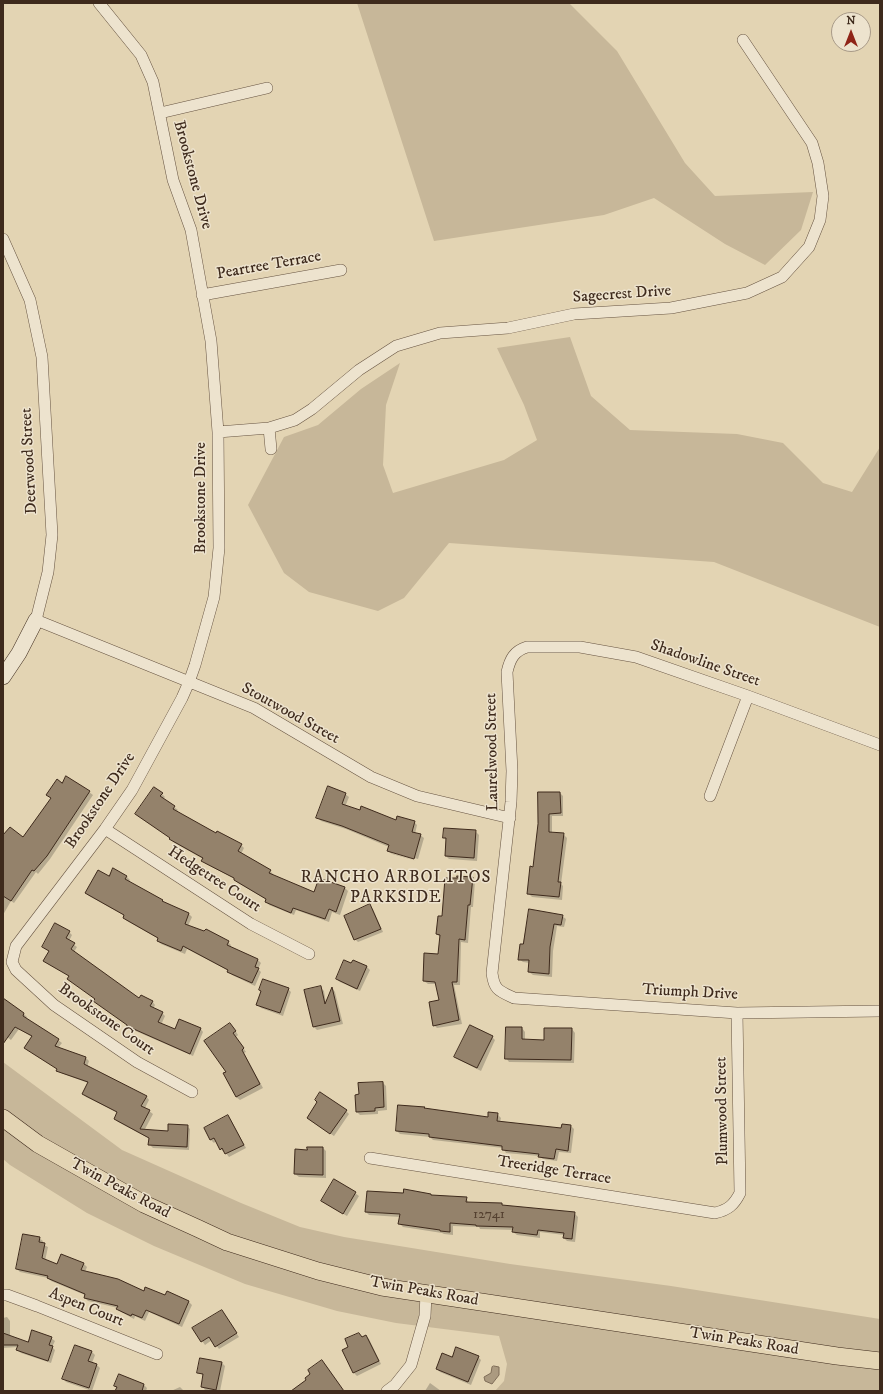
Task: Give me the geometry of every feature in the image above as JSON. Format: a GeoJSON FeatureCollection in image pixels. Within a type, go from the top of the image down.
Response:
{"type":"FeatureCollection","features":[{"type":"Feature","properties":{"kind":"main road","name":"Twin Peaks Road"},"geometry":{"type":"LineString","coordinates":[[3,1118],[38,1144],[144,1204],[227,1242],[318,1271],[382,1287],[830,1355],[880,1361]]}},
{"type":"Feature","properties":{"kind":"street","name":"Brookstone Drive"},"geometry":{"type":"LineString","coordinates":[[12,962],[16,946],[132,790],[189,682],[214,597],[219,548],[218,432],[212,341],[190,230],[173,180],[160,113],[152,82],[141,55],[98,3]]}},
{"type":"Feature","properties":{"kind":"street","name":"Sagecrest Drive"},"geometry":{"type":"LineString","coordinates":[[218,432],[269,428],[295,420],[312,409],[359,370],[396,346],[440,333],[508,328],[574,314],[671,308],[747,293],[782,277],[809,247],[820,220],[823,196],[818,163],[812,143],[743,40]]}},
{"type":"Feature","properties":{"kind":"street"},"geometry":{"type":"LineString","coordinates":[[160,113],[267,88]]}},
{"type":"Feature","properties":{"kind":"street","name":"Deerwood Street"},"geometry":{"type":"LineString","coordinates":[[3,239],[30,300],[42,357],[52,535],[48,572],[36,620],[19,653],[3,677]]}},
{"type":"Feature","properties":{"kind":"street","name":"Peartree Terrace"},"geometry":{"type":"LineString","coordinates":[[202,294],[341,270]]}},
{"type":"Feature","properties":{"kind":"street"},"geometry":{"type":"LineString","coordinates":[[269,428],[271,449]]}},
{"type":"Feature","properties":{"kind":"street","name":"Stoutwood Street"},"geometry":{"type":"LineString","coordinates":[[36,620],[254,708],[371,777],[417,796],[510,818]]}},
{"type":"Feature","properties":{"kind":"street","name":"Shadowline Street"},"geometry":{"type":"LineString","coordinates":[[514,654],[520,649],[527,647],[554,646],[580,647],[636,657],[748,696],[880,745]]}},
{"type":"Feature","properties":{"kind":"street","name":"Laurelwood Street"},"geometry":{"type":"LineString","coordinates":[[499,991],[493,980],[492,972],[510,818],[512,771],[507,672],[509,662],[514,654]]}},
{"type":"Feature","properties":{"kind":"street"},"geometry":{"type":"LineString","coordinates":[[710,796],[748,696]]}},
{"type":"Feature","properties":{"kind":"street","name":"Hedgetree Court"},"geometry":{"type":"LineString","coordinates":[[104,829],[251,924],[309,954]]}},
{"type":"Feature","properties":{"kind":"street","name":"Brookstone Court"},"geometry":{"type":"LineString","coordinates":[[12,962],[16,970],[54,1005],[137,1062],[192,1092]]}},
{"type":"Feature","properties":{"kind":"street","name":"Triumph Drive"},"geometry":{"type":"LineString","coordinates":[[499,991],[514,998],[737,1013],[880,1011]]}},
{"type":"Feature","properties":{"kind":"street","name":"Plumwood Street"},"geometry":{"type":"LineString","coordinates":[[732,1207],[740,1193],[737,1013]]}},
{"type":"Feature","properties":{"kind":"street","name":"Treeridge Terrace"},"geometry":{"type":"LineString","coordinates":[[370,1158],[715,1213],[732,1207]]}},
{"type":"Feature","properties":{"kind":"street"},"geometry":{"type":"LineString","coordinates":[[387,1391],[395,1385],[410,1365],[425,1316],[426,1294]]}},
{"type":"Feature","properties":{"kind":"street","name":"Aspen Court"},"geometry":{"type":"LineString","coordinates":[[3,1295],[7,1295],[37,1306],[157,1354]]}},
{"type":"Feature","properties":{"kind":"shaded area"},"geometry":{"type":"Polygon","coordinates":[[[357,3],[569,3],[617,51],[685,163],[715,196],[813,192],[801,230],[765,265],[725,244],[654,198],[604,215],[434,241],[357,3]]]}},
{"type":"Feature","properties":{"kind":"shaded area"},"geometry":{"type":"Polygon","coordinates":[[[570,337],[591,396],[630,430],[737,434],[783,443],[823,483],[852,492],[880,447],[880,627],[714,562],[449,543],[404,598],[378,611],[309,592],[284,573],[248,505],[284,437],[318,425],[361,389],[400,363],[386,405],[383,465],[393,493],[504,460],[537,440],[524,405],[497,348],[570,337]]]}},
{"type":"Feature","properties":{"kind":"shaded area"},"geometry":{"type":"Polygon","coordinates":[[[3,1062],[122,1150],[241,1203],[300,1227],[344,1237],[510,1264],[671,1286],[880,1319],[880,1391],[495,1391],[504,1381],[507,1364],[499,1336],[396,1323],[337,1311],[245,1284],[154,1246],[87,1213],[10,1165],[3,1159],[3,1062]]]}},
{"type":"Feature","properties":{"kind":"shaded area"},"geometry":{"type":"Polygon","coordinates":[[[492,1367],[499,1367],[499,1375],[492,1384],[485,1381],[484,1377],[491,1373],[492,1367]]]}},
{"type":"Feature","properties":{"kind":"building"},"geometry":{"type":"Polygon","coordinates":[[[66,776],[90,791],[47,856],[34,871],[32,870],[11,901],[3,896],[3,835],[10,827],[23,837],[51,798],[46,795],[57,779],[62,783],[66,776]]]}},
{"type":"Feature","properties":{"kind":"building"},"geometry":{"type":"Polygon","coordinates":[[[328,786],[346,793],[342,804],[360,810],[361,806],[396,820],[397,816],[415,821],[412,832],[421,834],[414,859],[387,851],[389,845],[342,826],[316,818],[328,786]]]}},
{"type":"Feature","properties":{"kind":"building"},"geometry":{"type":"Polygon","coordinates":[[[154,787],[163,793],[160,796],[175,806],[173,809],[216,833],[217,831],[242,844],[238,851],[271,870],[269,873],[314,892],[319,878],[345,887],[336,912],[329,909],[325,919],[293,908],[291,913],[265,902],[266,899],[234,880],[234,878],[201,861],[203,858],[169,839],[170,838],[135,814],[154,787]]]}},
{"type":"Feature","properties":{"kind":"building"},"geometry":{"type":"Polygon","coordinates":[[[538,792],[560,792],[561,813],[549,814],[549,832],[564,833],[558,882],[561,882],[559,897],[527,894],[530,866],[533,867],[538,824],[538,792]]]}},
{"type":"Feature","properties":{"kind":"building"},"geometry":{"type":"Polygon","coordinates":[[[444,828],[476,830],[474,858],[445,856],[446,838],[443,838],[444,828]]]}},
{"type":"Feature","properties":{"kind":"building"},"geometry":{"type":"Polygon","coordinates":[[[113,868],[127,876],[125,879],[163,900],[162,901],[189,913],[185,924],[204,931],[206,929],[229,941],[227,945],[258,959],[255,967],[259,968],[252,983],[227,972],[228,970],[183,946],[181,951],[157,941],[158,938],[123,918],[124,915],[85,893],[98,870],[109,876],[113,868]]]}},
{"type":"Feature","properties":{"kind":"building"},"geometry":{"type":"Polygon","coordinates":[[[457,876],[473,877],[470,905],[468,905],[465,940],[459,939],[457,982],[452,982],[459,1020],[433,1026],[429,1002],[439,1000],[435,982],[423,981],[424,953],[438,954],[440,935],[436,934],[438,916],[442,916],[445,878],[457,878],[457,876]]]}},
{"type":"Feature","properties":{"kind":"building"},"geometry":{"type":"Polygon","coordinates":[[[370,904],[381,929],[354,940],[344,916],[370,904]]]}},
{"type":"Feature","properties":{"kind":"building"},"geometry":{"type":"Polygon","coordinates":[[[529,909],[563,915],[561,925],[554,924],[550,947],[549,974],[528,972],[529,960],[518,960],[520,944],[523,944],[529,909]]]}},
{"type":"Feature","properties":{"kind":"building"},"geometry":{"type":"Polygon","coordinates":[[[55,923],[70,931],[66,938],[75,943],[71,949],[139,998],[141,995],[153,1001],[150,1006],[163,1012],[158,1022],[175,1029],[179,1019],[201,1028],[190,1054],[127,1026],[93,1001],[95,999],[67,979],[69,976],[43,961],[49,951],[42,947],[55,923]]]}},
{"type":"Feature","properties":{"kind":"building"},"geometry":{"type":"Polygon","coordinates":[[[344,960],[351,963],[353,960],[367,966],[357,989],[336,979],[344,960]]]}},
{"type":"Feature","properties":{"kind":"building"},"geometry":{"type":"Polygon","coordinates":[[[263,979],[289,988],[280,1013],[256,1005],[263,979]]]}},
{"type":"Feature","properties":{"kind":"building"},"geometry":{"type":"Polygon","coordinates":[[[321,986],[325,1004],[332,987],[340,1021],[313,1027],[304,990],[321,986]]]}},
{"type":"Feature","properties":{"kind":"building"},"geometry":{"type":"Polygon","coordinates":[[[3,998],[24,1013],[23,1016],[59,1039],[55,1046],[86,1057],[84,1064],[147,1096],[141,1106],[150,1110],[140,1129],[168,1131],[168,1124],[188,1125],[187,1147],[148,1145],[149,1138],[114,1119],[117,1112],[82,1094],[88,1082],[56,1071],[57,1069],[24,1048],[32,1036],[15,1027],[3,1044],[3,998]]]}},
{"type":"Feature","properties":{"kind":"building"},"geometry":{"type":"Polygon","coordinates":[[[230,1023],[236,1031],[233,1033],[244,1048],[242,1050],[260,1084],[236,1097],[223,1073],[226,1072],[204,1041],[230,1023]]]}},
{"type":"Feature","properties":{"kind":"building"},"geometry":{"type":"Polygon","coordinates":[[[470,1025],[493,1036],[477,1068],[454,1057],[470,1025]]]}},
{"type":"Feature","properties":{"kind":"building"},"geometry":{"type":"Polygon","coordinates":[[[506,1027],[522,1027],[522,1039],[544,1040],[544,1028],[572,1028],[571,1060],[505,1059],[506,1027]]]}},
{"type":"Feature","properties":{"kind":"building"},"geometry":{"type":"Polygon","coordinates":[[[383,1082],[384,1107],[375,1108],[375,1111],[356,1112],[355,1095],[359,1094],[358,1083],[383,1082]]]}},
{"type":"Feature","properties":{"kind":"building"},"geometry":{"type":"Polygon","coordinates":[[[320,1092],[347,1110],[330,1134],[307,1118],[317,1102],[315,1100],[320,1092]]]}},
{"type":"Feature","properties":{"kind":"building"},"geometry":{"type":"Polygon","coordinates":[[[398,1105],[425,1107],[424,1108],[488,1117],[488,1112],[498,1113],[497,1121],[561,1128],[562,1124],[571,1125],[568,1151],[556,1149],[554,1159],[538,1157],[539,1154],[502,1150],[502,1146],[429,1137],[429,1134],[396,1131],[398,1105]]]}},
{"type":"Feature","properties":{"kind":"building"},"geometry":{"type":"Polygon","coordinates":[[[228,1115],[244,1145],[225,1154],[222,1148],[220,1150],[214,1138],[210,1140],[204,1128],[228,1115]]]}},
{"type":"Feature","properties":{"kind":"building"},"geometry":{"type":"Polygon","coordinates":[[[307,1147],[323,1147],[323,1175],[294,1174],[295,1149],[307,1150],[307,1147]]]}},
{"type":"Feature","properties":{"kind":"building"},"geometry":{"type":"Polygon","coordinates":[[[334,1179],[356,1192],[343,1214],[321,1201],[334,1179]]]}},
{"type":"Feature","properties":{"kind":"building"},"geometry":{"type":"Polygon","coordinates":[[[404,1189],[431,1195],[467,1197],[466,1202],[502,1203],[502,1205],[575,1212],[572,1239],[563,1238],[564,1233],[538,1230],[537,1235],[512,1232],[513,1227],[476,1226],[450,1223],[450,1232],[440,1231],[398,1224],[400,1214],[365,1212],[367,1191],[403,1193],[404,1189]]]}},
{"type":"Feature","properties":{"kind":"building"},"geometry":{"type":"Polygon","coordinates":[[[23,1234],[40,1237],[39,1242],[45,1243],[42,1258],[57,1264],[61,1254],[84,1263],[81,1270],[118,1279],[144,1291],[145,1287],[165,1295],[167,1291],[189,1301],[179,1324],[146,1310],[142,1318],[132,1314],[131,1316],[116,1309],[118,1306],[84,1298],[85,1294],[47,1278],[48,1276],[16,1269],[23,1234]]]}},
{"type":"Feature","properties":{"kind":"building"},"geometry":{"type":"Polygon","coordinates":[[[222,1310],[237,1333],[215,1347],[209,1337],[201,1342],[192,1328],[222,1310]]]}},
{"type":"Feature","properties":{"kind":"building"},"geometry":{"type":"Polygon","coordinates":[[[32,1330],[52,1337],[49,1345],[53,1346],[48,1361],[16,1350],[18,1345],[3,1345],[3,1333],[28,1342],[32,1330]]]}},
{"type":"Feature","properties":{"kind":"building"},"geometry":{"type":"Polygon","coordinates":[[[359,1333],[362,1337],[366,1335],[379,1361],[353,1373],[342,1350],[348,1347],[345,1339],[359,1333]]]}},
{"type":"Feature","properties":{"kind":"building"},"geometry":{"type":"Polygon","coordinates":[[[75,1345],[92,1351],[88,1361],[97,1364],[89,1388],[62,1379],[75,1345]]]}},
{"type":"Feature","properties":{"kind":"building"},"geometry":{"type":"Polygon","coordinates":[[[456,1347],[479,1356],[468,1382],[436,1369],[442,1353],[452,1357],[456,1347]]]}},
{"type":"Feature","properties":{"kind":"building"},"geometry":{"type":"Polygon","coordinates":[[[200,1358],[222,1362],[216,1390],[201,1387],[203,1374],[197,1373],[200,1358]]]}},
{"type":"Feature","properties":{"kind":"building"},"geometry":{"type":"Polygon","coordinates":[[[322,1360],[344,1391],[291,1391],[306,1380],[305,1378],[310,1374],[308,1370],[322,1360]]]}},
{"type":"Feature","properties":{"kind":"building"},"geometry":{"type":"Polygon","coordinates":[[[119,1374],[144,1384],[142,1391],[115,1391],[117,1387],[114,1386],[119,1374]]]}},
{"type":"Feature","properties":{"kind":"district","name":"RANCHO ARBOLITOS PARKSIDE"},"geometry":{"type":"Point","coordinates":[396,888]}}]}
